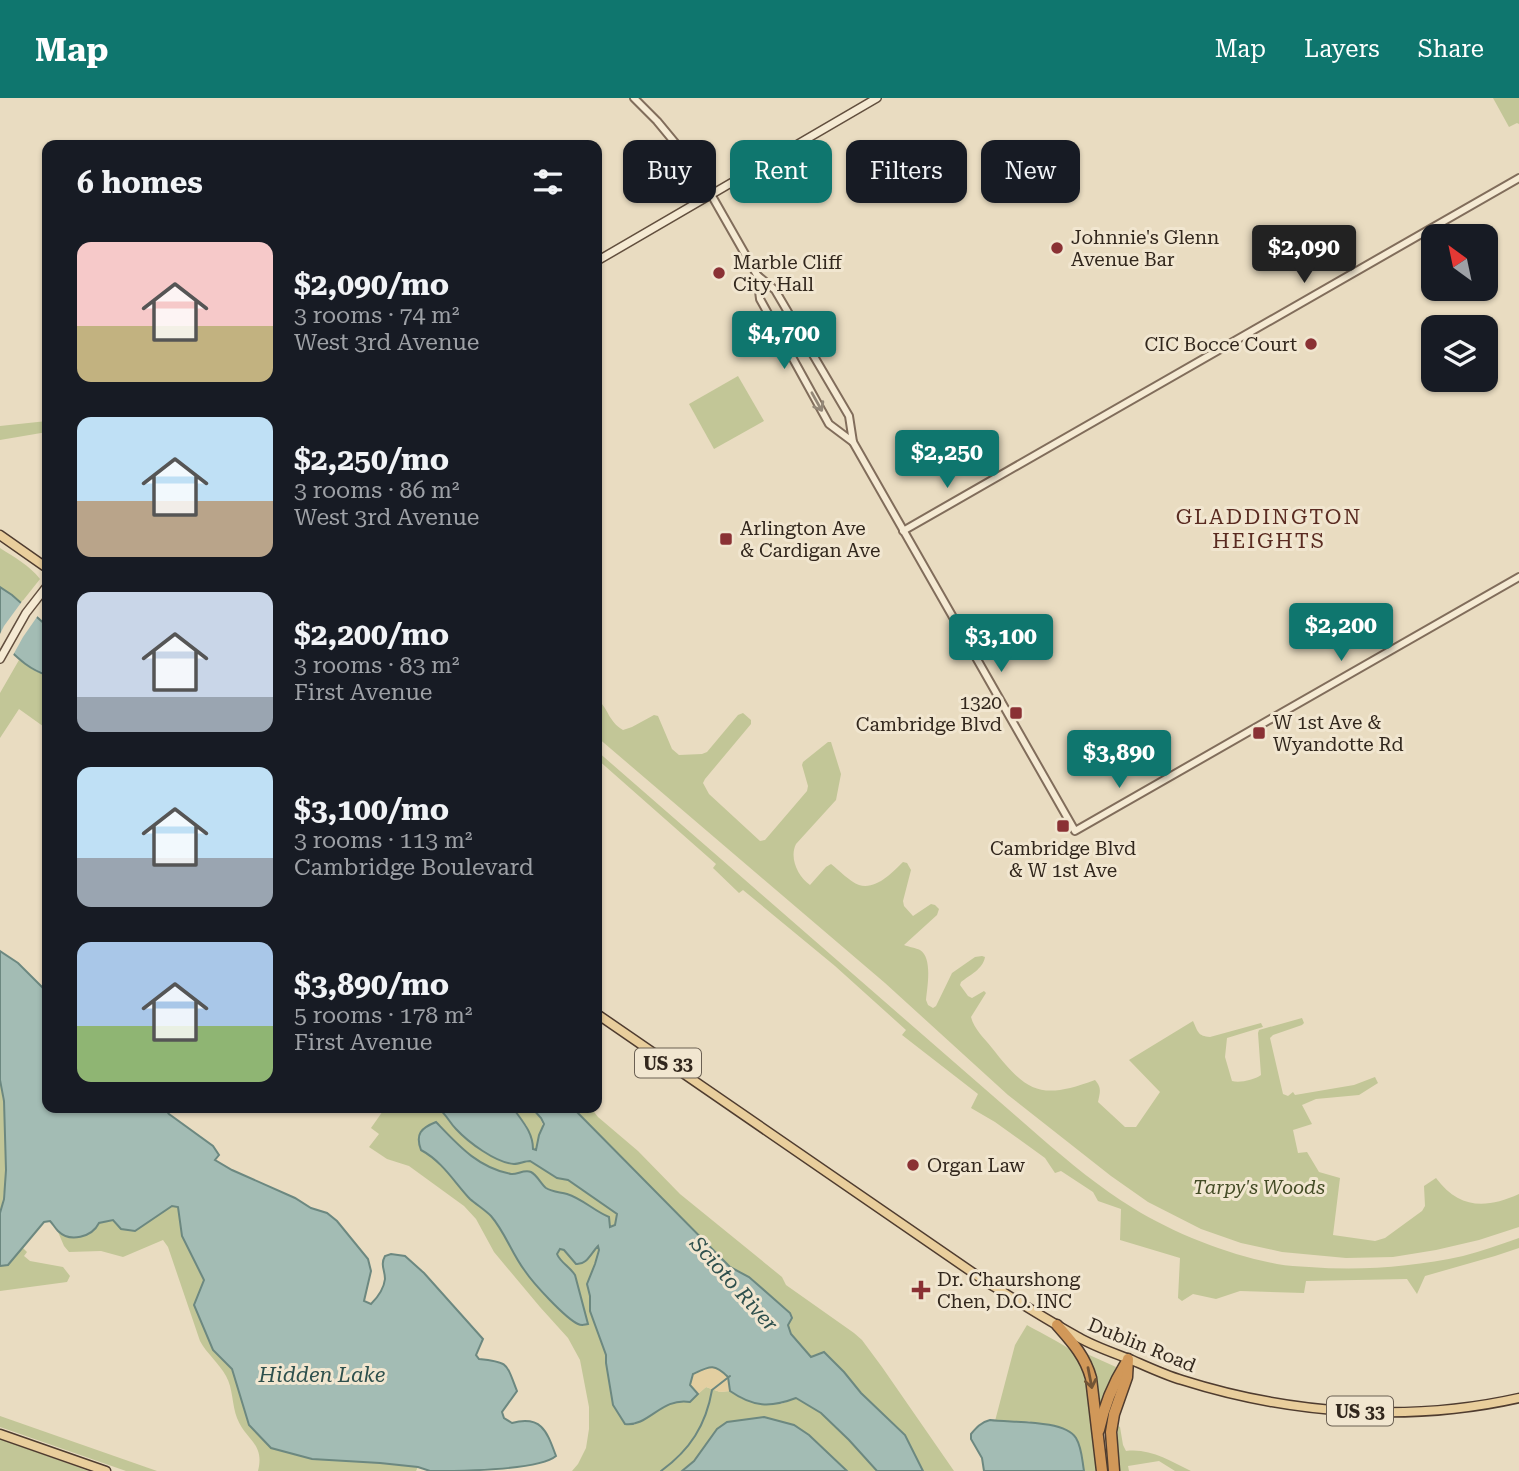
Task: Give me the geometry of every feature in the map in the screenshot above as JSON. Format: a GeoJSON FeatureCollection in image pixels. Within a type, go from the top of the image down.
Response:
{"type":"FeatureCollection","features":[{"type":"Feature","properties":{"kind":"highway"},"geometry":{"type":"LineString","coordinates":[[1057,1325],[1076,1346],[1088,1368],[1101,1471]]}},
{"type":"Feature","properties":{"kind":"highway"},"geometry":{"type":"LineString","coordinates":[[1097,1441],[1103,1412],[1116,1379],[1128,1359]]}},
{"type":"Feature","properties":{"kind":"highway"},"geometry":{"type":"LineString","coordinates":[[1114,1471],[1111,1432],[1114,1414],[1127,1377],[1128,1359]]}},
{"type":"Feature","properties":{"kind":"main road"},"geometry":{"type":"LineString","coordinates":[[716,191],[877,98]]}},
{"type":"Feature","properties":{"kind":"main road"},"geometry":{"type":"LineString","coordinates":[[602,258],[696,203]]}},
{"type":"Feature","properties":{"kind":"main road"},"geometry":{"type":"LineString","coordinates":[[0,535],[42,564]]}},
{"type":"Feature","properties":{"kind":"main road"},"geometry":{"type":"LineString","coordinates":[[0,659],[20,622],[42,592]]}},
{"type":"Feature","properties":{"kind":"main road","name":"Dublin Road"},"geometry":{"type":"LineString","coordinates":[[602,1017],[982,1279],[1079,1338],[1128,1359],[1183,1380],[1280,1404],[1373,1412],[1459,1408],[1519,1398]]}},
{"type":"Feature","properties":{"kind":"main road"},"geometry":{"type":"LineString","coordinates":[[0,1434],[106,1471]]}},
{"type":"Feature","properties":{"kind":"street"},"geometry":{"type":"LineString","coordinates":[[634,98],[673,140]]}},
{"type":"Feature","properties":{"kind":"street"},"geometry":{"type":"LineString","coordinates":[[903,531],[1519,178]]}},
{"type":"Feature","properties":{"kind":"street"},"geometry":{"type":"LineString","coordinates":[[716,203],[757,275],[775,290],[849,416],[853,442],[1075,831],[1519,577]]}},
{"type":"Feature","properties":{"kind":"street"},"geometry":{"type":"LineString","coordinates":[[757,275],[760,299],[829,424],[853,442]]}},
{"type":"Feature","properties":{"kind":"green space"},"geometry":{"type":"Polygon","coordinates":[[[1493,98],[1519,98],[1519,124],[1509,127],[1493,98]]]}},
{"type":"Feature","properties":{"kind":"green space"},"geometry":{"type":"Polygon","coordinates":[[[738,376],[764,421],[714,449],[689,404],[738,376]]]}},
{"type":"Feature","properties":{"kind":"green space"},"geometry":{"type":"Polygon","coordinates":[[[42,422],[42,433],[0,440],[0,426],[42,422]]]}},
{"type":"Feature","properties":{"kind":"green space"},"geometry":{"type":"Polygon","coordinates":[[[0,548],[27,566],[40,579],[21,603],[0,587],[0,548]]]}},
{"type":"Feature","properties":{"kind":"green space"},"geometry":{"type":"Polygon","coordinates":[[[19,660],[42,673],[42,725],[19,709],[0,738],[0,693],[19,660]]]}},
{"type":"Feature","properties":{"kind":"green space","name":"Tarpy's Woods"},"geometry":{"type":"Polygon","coordinates":[[[602,705],[614,723],[623,730],[654,715],[658,716],[672,749],[679,755],[707,752],[738,715],[743,713],[751,720],[751,724],[703,783],[709,794],[760,841],[765,840],[807,791],[803,762],[831,742],[841,774],[836,800],[796,844],[794,861],[798,872],[810,885],[831,864],[852,881],[865,886],[877,883],[903,862],[907,863],[911,870],[904,906],[913,916],[931,904],[939,909],[937,915],[904,945],[920,950],[927,960],[928,1005],[933,1008],[936,1006],[952,973],[975,957],[985,957],[979,968],[960,985],[972,998],[984,991],[986,993],[971,1017],[972,1021],[1004,1063],[1026,1083],[1048,1091],[1095,1080],[1100,1088],[1098,1102],[1125,1127],[1136,1127],[1160,1092],[1129,1060],[1193,1021],[1199,1033],[1210,1037],[1261,1023],[1263,1027],[1227,1038],[1225,1057],[1232,1081],[1247,1081],[1261,1075],[1259,1030],[1302,1018],[1302,1025],[1270,1038],[1283,1094],[1288,1096],[1293,1092],[1295,1095],[1354,1085],[1375,1077],[1378,1083],[1359,1095],[1316,1099],[1302,1105],[1312,1124],[1293,1130],[1298,1153],[1307,1152],[1319,1172],[1340,1178],[1333,1235],[1375,1241],[1385,1238],[1422,1211],[1425,1206],[1424,1186],[1436,1178],[1454,1196],[1474,1203],[1495,1202],[1519,1194],[1519,1227],[1436,1250],[1393,1257],[1346,1258],[1282,1252],[1241,1243],[1201,1229],[1148,1202],[1111,1176],[1008,1095],[885,983],[602,741],[602,705]]]}},
{"type":"Feature","properties":{"kind":"green space"},"geometry":{"type":"Polygon","coordinates":[[[602,755],[1051,1146],[1109,1192],[1149,1218],[1221,1249],[1289,1266],[1348,1269],[1425,1263],[1463,1256],[1519,1238],[1519,1248],[1425,1276],[1417,1294],[1407,1279],[1306,1281],[1304,1293],[1240,1291],[1216,1299],[1193,1294],[1182,1301],[1178,1298],[1180,1258],[1120,1240],[1121,1209],[1098,1201],[1093,1192],[1061,1171],[1055,1173],[1045,1158],[971,1108],[978,1094],[902,1035],[906,1030],[835,966],[743,890],[739,893],[713,868],[716,864],[602,763],[602,755]]]}},
{"type":"Feature","properties":{"kind":"green space"},"geometry":{"type":"Polygon","coordinates":[[[0,1080],[6,1146],[5,1181],[0,1213],[0,1080]]]}},
{"type":"Feature","properties":{"kind":"green space"},"geometry":{"type":"Polygon","coordinates":[[[382,1113],[444,1113],[461,1134],[482,1151],[498,1160],[514,1164],[530,1161],[557,1178],[568,1180],[617,1214],[615,1226],[610,1227],[609,1217],[597,1212],[585,1202],[548,1190],[532,1172],[523,1171],[514,1175],[484,1166],[436,1122],[421,1150],[436,1160],[471,1200],[492,1218],[534,1282],[564,1314],[580,1325],[587,1325],[571,1269],[557,1254],[560,1249],[564,1250],[576,1264],[587,1261],[589,1254],[598,1245],[596,1264],[587,1284],[590,1311],[606,1355],[606,1363],[634,1425],[668,1405],[698,1394],[706,1387],[720,1392],[730,1391],[742,1399],[781,1404],[796,1398],[821,1413],[877,1471],[847,1471],[809,1435],[717,1429],[694,1461],[682,1471],[572,1471],[586,1448],[589,1407],[580,1360],[568,1338],[494,1252],[476,1219],[464,1206],[409,1166],[387,1159],[369,1147],[379,1134],[371,1128],[382,1113]]]}},
{"type":"Feature","properties":{"kind":"green space"},"geometry":{"type":"Polygon","coordinates":[[[517,1113],[536,1113],[541,1119],[542,1128],[536,1150],[533,1149],[527,1126],[517,1113]]]}},
{"type":"Feature","properties":{"kind":"green space"},"geometry":{"type":"Polygon","coordinates":[[[578,1113],[595,1113],[638,1151],[680,1194],[782,1277],[786,1285],[862,1340],[954,1471],[923,1471],[905,1435],[861,1393],[824,1352],[811,1357],[749,1277],[730,1267],[578,1113]]]}},
{"type":"Feature","properties":{"kind":"green space"},"geometry":{"type":"Polygon","coordinates":[[[172,1205],[179,1207],[182,1236],[204,1281],[213,1350],[232,1369],[249,1425],[271,1448],[418,1467],[416,1471],[258,1471],[257,1448],[237,1418],[226,1376],[200,1341],[168,1247],[163,1240],[123,1257],[101,1251],[69,1252],[58,1232],[74,1237],[99,1223],[114,1220],[135,1231],[172,1205]]]}},
{"type":"Feature","properties":{"kind":"green space"},"geometry":{"type":"Polygon","coordinates":[[[22,1247],[27,1252],[24,1256],[30,1261],[63,1267],[70,1276],[67,1282],[0,1291],[0,1266],[8,1265],[22,1247]]]}},
{"type":"Feature","properties":{"kind":"green space"},"geometry":{"type":"Polygon","coordinates":[[[1027,1325],[1068,1348],[1082,1365],[1086,1378],[1097,1471],[1084,1471],[1080,1448],[1029,1421],[995,1421],[1015,1345],[1027,1325]]]}},
{"type":"Feature","properties":{"kind":"green space"},"geometry":{"type":"Polygon","coordinates":[[[1087,1354],[1116,1367],[1099,1415],[1087,1354]]]}},
{"type":"Feature","properties":{"kind":"green space"},"geometry":{"type":"Polygon","coordinates":[[[0,1416],[157,1471],[126,1471],[0,1427],[0,1416]]]}},
{"type":"Feature","properties":{"kind":"green space"},"geometry":{"type":"Polygon","coordinates":[[[1118,1426],[1126,1451],[1152,1453],[1191,1471],[1175,1471],[1159,1461],[1128,1466],[1129,1471],[1119,1471],[1118,1426]]]}},
{"type":"Feature","properties":{"kind":"green space"},"geometry":{"type":"Polygon","coordinates":[[[0,1439],[89,1471],[0,1471],[0,1439]]]}},
{"type":"Feature","properties":{"kind":"sand"},"geometry":{"type":"Polygon","coordinates":[[[709,1367],[719,1368],[728,1377],[730,1391],[720,1392],[706,1387],[698,1394],[690,1385],[693,1374],[709,1367]]]}},
{"type":"Feature","properties":{"kind":"water"},"geometry":{"type":"Polygon","coordinates":[[[0,587],[42,622],[42,673],[27,665],[0,641],[0,587]]]}},
{"type":"Feature","properties":{"kind":"water","name":"Hidden Lake"},"geometry":{"type":"Polygon","coordinates":[[[0,951],[18,963],[42,987],[42,1113],[168,1113],[213,1146],[219,1155],[215,1160],[311,1208],[327,1213],[337,1221],[368,1259],[371,1271],[364,1301],[371,1304],[384,1282],[385,1256],[405,1256],[424,1273],[483,1339],[476,1355],[479,1359],[496,1361],[508,1369],[517,1391],[502,1412],[504,1418],[512,1423],[530,1421],[537,1424],[546,1433],[556,1456],[533,1465],[430,1471],[380,1463],[312,1459],[271,1448],[249,1425],[232,1369],[213,1350],[194,1305],[204,1280],[182,1236],[178,1207],[172,1206],[135,1231],[121,1229],[113,1220],[99,1223],[86,1235],[68,1237],[58,1231],[50,1221],[44,1222],[8,1265],[0,1266],[0,1213],[6,1170],[4,1101],[0,1080],[0,951]]]}},
{"type":"Feature","properties":{"kind":"water","name":"Scioto River"},"geometry":{"type":"Polygon","coordinates":[[[444,1113],[516,1113],[531,1137],[533,1149],[536,1150],[544,1124],[536,1113],[578,1113],[730,1267],[749,1277],[790,1313],[792,1318],[788,1325],[791,1334],[811,1357],[824,1352],[861,1393],[905,1435],[923,1471],[877,1471],[821,1413],[796,1398],[770,1404],[746,1400],[730,1391],[728,1377],[715,1368],[693,1374],[690,1385],[698,1394],[690,1402],[671,1404],[641,1421],[625,1424],[613,1405],[606,1355],[590,1311],[587,1284],[595,1264],[598,1246],[586,1261],[580,1264],[576,1264],[564,1250],[560,1249],[557,1254],[575,1275],[588,1324],[581,1325],[558,1308],[529,1276],[491,1216],[470,1199],[436,1160],[421,1150],[419,1136],[423,1129],[436,1122],[469,1154],[488,1167],[511,1174],[531,1172],[546,1188],[573,1196],[609,1217],[610,1227],[615,1225],[617,1214],[568,1180],[557,1178],[530,1161],[514,1164],[491,1156],[475,1146],[444,1113]]]}},
{"type":"Feature","properties":{"kind":"water"},"geometry":{"type":"Polygon","coordinates":[[[764,1417],[794,1425],[809,1435],[847,1471],[682,1471],[694,1461],[717,1429],[727,1422],[764,1417]]]}},
{"type":"Feature","properties":{"kind":"water"},"geometry":{"type":"Polygon","coordinates":[[[990,1420],[1036,1423],[1070,1432],[1080,1446],[1084,1471],[984,1471],[982,1458],[971,1434],[981,1424],[990,1420]]]}},
{"type":"Feature","properties":{"kind":"pier"},"geometry":{"type":"Polygon","coordinates":[[[23,600],[39,614],[12,657],[0,646],[0,634],[23,600]]]}},
{"type":"Feature","properties":{"kind":"waterway"},"geometry":{"type":"LineString","coordinates":[[661,1471],[695,1436],[706,1414],[712,1390],[730,1376]]}},
{"type":"Feature","properties":{"kind":"place","name":"Johnnie's Glenn Avenue Bar"},"geometry":{"type":"Point","coordinates":[1057,248]}},
{"type":"Feature","properties":{"kind":"place","name":"Marble Cliff City Hall"},"geometry":{"type":"Point","coordinates":[719,273]}},
{"type":"Feature","properties":{"kind":"place","name":"CIC Bocce Court"},"geometry":{"type":"Point","coordinates":[1311,344]}},
{"type":"Feature","properties":{"kind":"place","name":"Arlington Ave & Cardigan Ave"},"geometry":{"type":"Point","coordinates":[726,539]}},
{"type":"Feature","properties":{"kind":"place","name":"1320 Cambridge Blvd"},"geometry":{"type":"Point","coordinates":[1016,713]}},
{"type":"Feature","properties":{"kind":"place","name":"W 1st Ave & Wyandotte Rd"},"geometry":{"type":"Point","coordinates":[1259,733]}},
{"type":"Feature","properties":{"kind":"place","name":"Cambridge Blvd & W 1st Ave"},"geometry":{"type":"Point","coordinates":[1063,826]}},
{"type":"Feature","properties":{"kind":"place","name":"Organ Law"},"geometry":{"type":"Point","coordinates":[913,1165]}},
{"type":"Feature","properties":{"kind":"place","name":"Dr. Chaurshong Chen, D.O. INC"},"geometry":{"type":"Point","coordinates":[921,1290]}},
{"type":"Feature","properties":{"kind":"district","name":"GLADDINGTON HEIGHTS"},"geometry":{"type":"Point","coordinates":[1269,529]}}]}
